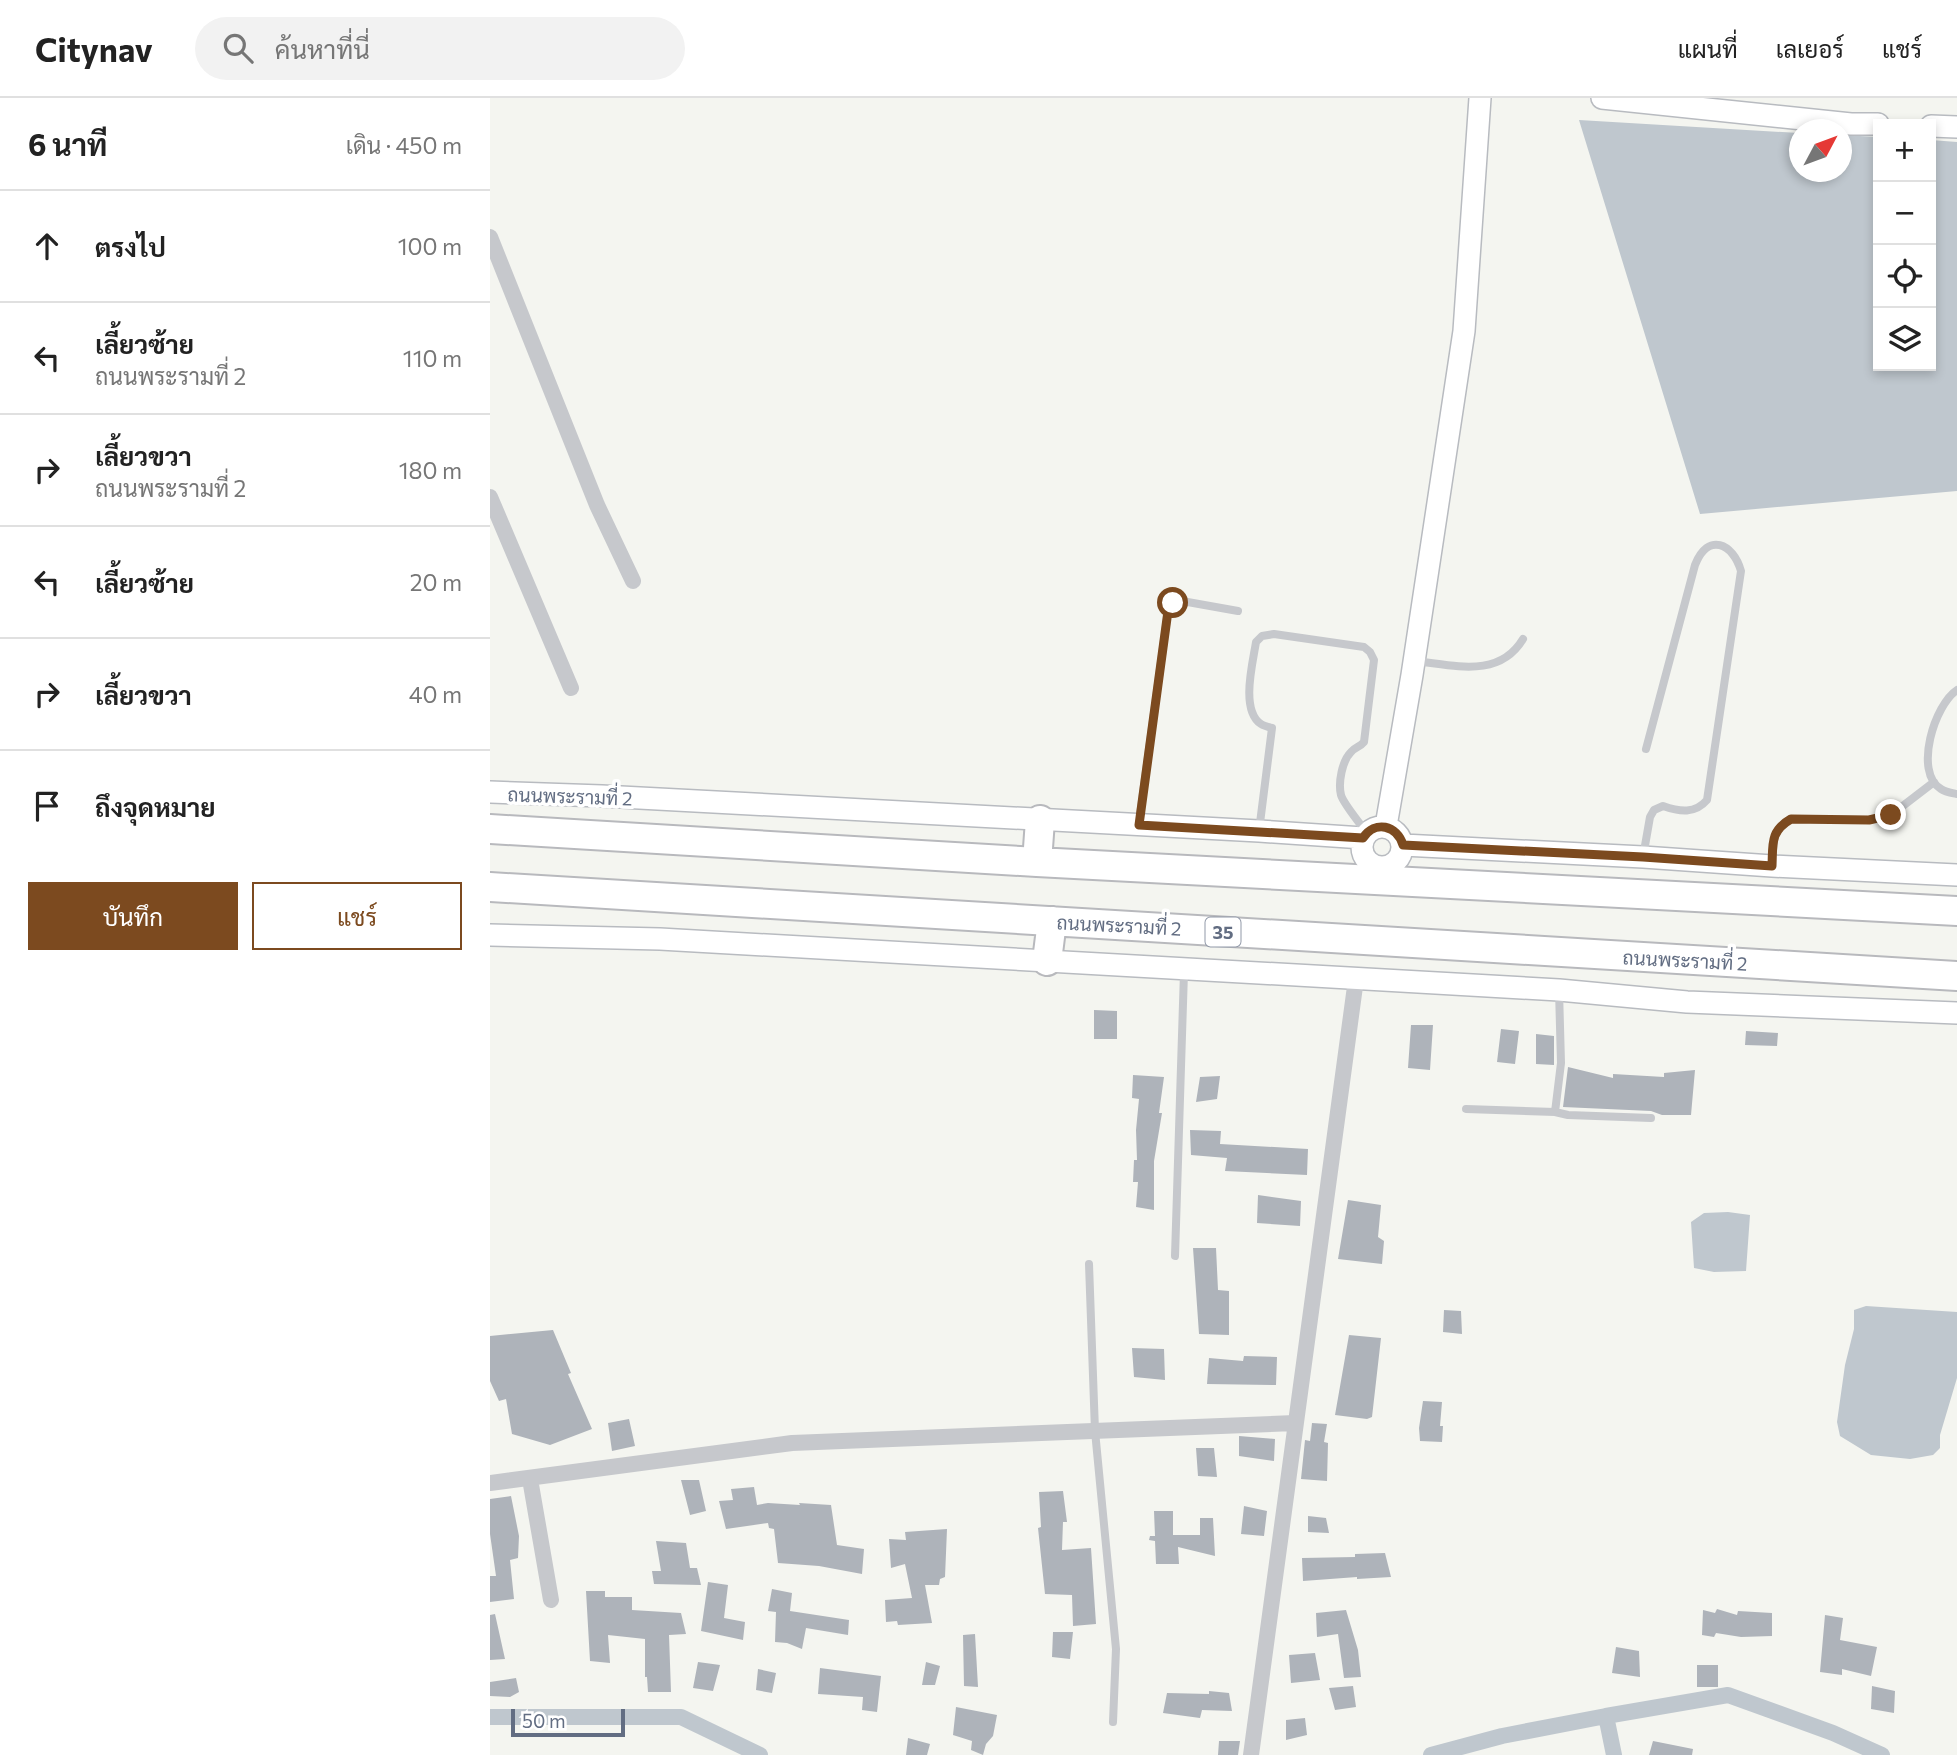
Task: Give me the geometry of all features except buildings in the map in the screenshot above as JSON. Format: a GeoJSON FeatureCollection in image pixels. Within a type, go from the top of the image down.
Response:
{"type":"FeatureCollection","features":[{"type":"Feature","properties":{"kind":"highway"},"geometry":{"type":"LineString","coordinates":[[1037,862],[1040,820]]}},
{"type":"Feature","properties":{"kind":"highway","name":"ถนนพระรามที่ 2"},"geometry":{"type":"LineString","coordinates":[[490,829],[1037,862],[1392,864],[1957,911]]}},
{"type":"Feature","properties":{"kind":"highway","name":"ถนนพระรามที่ 2"},"geometry":{"type":"LineString","coordinates":[[490,887],[1957,976]]}},
{"type":"Feature","properties":{"kind":"highway"},"geometry":{"type":"LineString","coordinates":[[1047,961],[1052,921]]}},
{"type":"Feature","properties":{"kind":"main road"},"geometry":{"type":"LineString","coordinates":[[1372,832],[1397,833],[1392,864],[1375,866],[1362,852],[1372,832],[1414,661],[1464,331],[1480,98]]}},
{"type":"Feature","properties":{"kind":"main road"},"geometry":{"type":"LineString","coordinates":[[1602,98],[1851,124],[1873,124]]}},
{"type":"Feature","properties":{"kind":"main road"},"geometry":{"type":"LineString","coordinates":[[1936,126],[1957,127]]}},
{"type":"Feature","properties":{"kind":"main road","name":"ถนนพระรามที่ 2"},"geometry":{"type":"LineString","coordinates":[[490,792],[1259,831],[1372,832]]}},
{"type":"Feature","properties":{"kind":"main road","name":"ถนนพระรามที่ 2"},"geometry":{"type":"LineString","coordinates":[[1392,864],[1643,857],[1957,875]]}},
{"type":"Feature","properties":{"kind":"main road","name":"ถนนพระรามที่ 2"},"geometry":{"type":"LineString","coordinates":[[490,935],[660,939],[1559,990],[1687,1002],[1957,1013]]}},
{"type":"Feature","properties":{"kind":"street"},"geometry":{"type":"LineString","coordinates":[[490,237],[597,505],[634,581]]}},
{"type":"Feature","properties":{"kind":"street"},"geometry":{"type":"LineString","coordinates":[[490,497],[570,688]]}},
{"type":"Feature","properties":{"kind":"street"},"geometry":{"type":"LineString","coordinates":[[1252,1748],[1356,979]]}},
{"type":"Feature","properties":{"kind":"street"},"geometry":{"type":"LineString","coordinates":[[490,1483],[793,1443],[1295,1423]]}},
{"type":"Feature","properties":{"kind":"street"},"geometry":{"type":"LineString","coordinates":[[530,1479],[551,1600]]}},
{"type":"Feature","properties":{"kind":"lane"},"geometry":{"type":"LineString","coordinates":[[1643,857],[1650,817],[1654,810],[1663,806],[1692,811],[1707,800],[1741,571],[1730,550],[1720,545],[1710,545],[1703,550],[1695,565],[1646,749]]}},
{"type":"Feature","properties":{"kind":"lane"},"geometry":{"type":"LineString","coordinates":[[1139,825],[1168,611],[1173,603],[1182,601],[1238,611]]}},
{"type":"Feature","properties":{"kind":"lane"},"geometry":{"type":"LineString","coordinates":[[1259,831],[1272,728],[1260,724],[1255,717],[1249,693],[1256,642],[1262,636],[1274,634],[1364,646],[1374,660],[1364,742],[1352,750],[1341,771],[1341,796],[1372,832]]}},
{"type":"Feature","properties":{"kind":"lane"},"geometry":{"type":"LineString","coordinates":[[1414,661],[1476,668],[1489,666],[1516,652],[1523,639]]}},
{"type":"Feature","properties":{"kind":"lane"},"geometry":{"type":"LineString","coordinates":[[1957,690],[1940,709],[1927,761],[1928,774],[1940,789],[1957,794]]}},
{"type":"Feature","properties":{"kind":"lane"},"geometry":{"type":"LineString","coordinates":[[1772,866],[1774,834],[1782,824],[1791,819],[1869,820],[1891,815],[1934,782]]}},
{"type":"Feature","properties":{"kind":"lane"},"geometry":{"type":"LineString","coordinates":[[1175,1256],[1184,969]]}},
{"type":"Feature","properties":{"kind":"lane"},"geometry":{"type":"LineString","coordinates":[[1555,1112],[1561,1063],[1559,990]]}},
{"type":"Feature","properties":{"kind":"lane"},"geometry":{"type":"LineString","coordinates":[[1466,1109],[1651,1118]]}},
{"type":"Feature","properties":{"kind":"lane"},"geometry":{"type":"LineString","coordinates":[[1089,1264],[1095,1430],[1116,1649],[1112,1722]]}},
{"type":"Feature","properties":{"kind":"shaded area"},"geometry":{"type":"Polygon","coordinates":[[[1579,120],[1789,132],[1789,182],[1852,182],[1852,136],[1873,137],[1873,371],[1936,371],[1936,140],[1957,142],[1957,491],[1700,514],[1579,120]]]}},
{"type":"Feature","properties":{"kind":"shaded area"},"geometry":{"type":"Polygon","coordinates":[[[1704,1213],[1750,1215],[1746,1271],[1714,1272],[1694,1268],[1691,1222],[1704,1213]]]}},
{"type":"Feature","properties":{"kind":"shaded area"},"geometry":{"type":"Polygon","coordinates":[[[1866,1306],[1957,1312],[1957,1378],[1940,1435],[1940,1448],[1933,1455],[1910,1459],[1871,1455],[1840,1436],[1837,1422],[1845,1365],[1854,1329],[1854,1310],[1866,1306]]]}},
{"type":"Feature","properties":{"kind":"waterway"},"geometry":{"type":"LineString","coordinates":[[1606,1716],[1728,1695],[1833,1733],[1882,1755]]}},
{"type":"Feature","properties":{"kind":"waterway"},"geometry":{"type":"LineString","coordinates":[[1431,1755],[1502,1736],[1606,1716],[1614,1755]]}},
{"type":"Feature","properties":{"kind":"waterway"},"geometry":{"type":"LineString","coordinates":[[490,1717],[681,1717],[760,1755]]}},
{"type":"Feature","properties":{"kind":"route"},"geometry":{"type":"LineString","coordinates":[[1173,603],[1168,611],[1139,825],[1363,838],[1372,828],[1379,826],[1392,829],[1403,845],[1772,866],[1774,834],[1782,824],[1791,819],[1869,820],[1891,815]]}}]}
